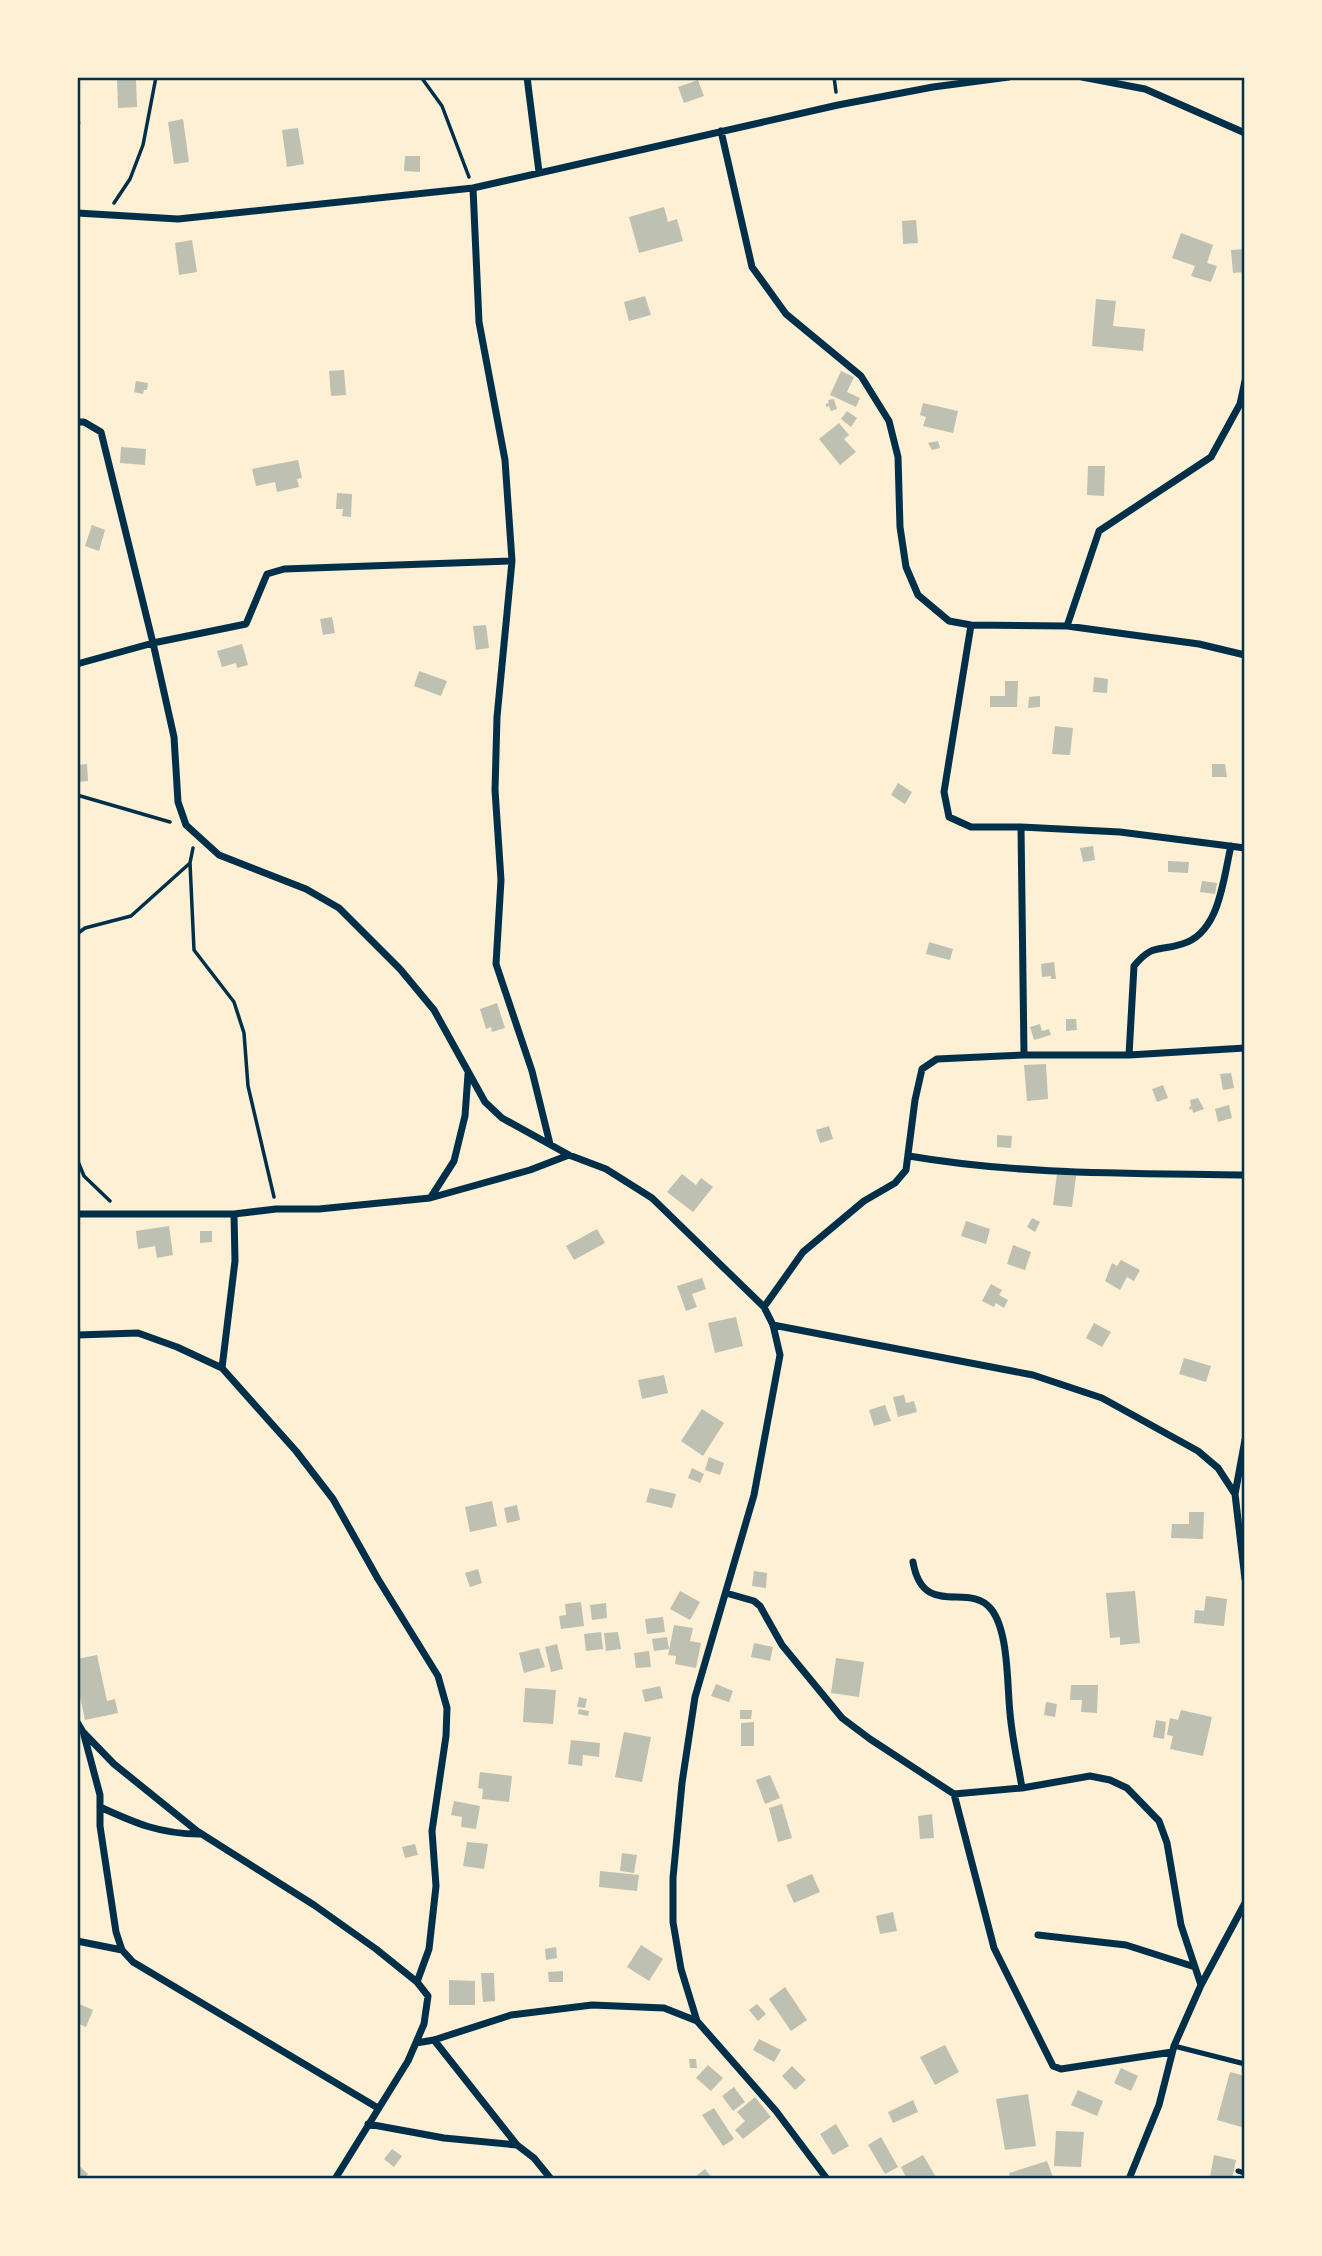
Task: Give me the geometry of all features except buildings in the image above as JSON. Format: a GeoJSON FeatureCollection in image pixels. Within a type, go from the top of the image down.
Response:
{"type":"FeatureCollection","features":[{"type":"Feature","properties":{"kind":"street"},"geometry":{"type":"LineString","coordinates":[[527,77],[539,173]]}},
{"type":"Feature","properties":{"kind":"street"},"geometry":{"type":"LineString","coordinates":[[77,214],[178,219],[474,188],[852,102],[1009,77]]}},
{"type":"Feature","properties":{"kind":"street"},"geometry":{"type":"LineString","coordinates":[[1082,77],[1145,89],[1245,133]]}},
{"type":"Feature","properties":{"kind":"street"},"geometry":{"type":"LineString","coordinates":[[721,131],[752,267],[786,314],[862,376],[889,421],[898,457],[900,527],[906,566],[918,595],[948,621],[971,625],[1068,626],[1199,644],[1245,655]]}},
{"type":"Feature","properties":{"kind":"street"},"geometry":{"type":"LineString","coordinates":[[474,188],[479,323],[505,460],[512,561],[497,717],[495,790],[501,880],[496,964],[532,1071],[550,1144]]}},
{"type":"Feature","properties":{"kind":"street"},"geometry":{"type":"LineString","coordinates":[[1068,626],[1099,531],[1211,457],[1240,404],[1245,381]]}},
{"type":"Feature","properties":{"kind":"street"},"geometry":{"type":"LineString","coordinates":[[77,422],[84,422],[101,432],[174,737],[178,802],[186,825],[219,855],[306,889],[339,908],[400,969],[425,1000],[485,1102],[502,1118],[569,1155],[606,1169],[652,1198],[764,1307],[773,1325],[780,1355],[754,1495],[695,1697],[682,1783],[673,1878],[673,1922],[681,1969],[697,2021],[776,2111],[827,2179]]}},
{"type":"Feature","properties":{"kind":"street"},"geometry":{"type":"LineString","coordinates":[[77,664],[153,643],[246,624],[267,574],[284,569],[512,561]]}},
{"type":"Feature","properties":{"kind":"street"},"geometry":{"type":"LineString","coordinates":[[971,625],[944,792],[949,817],[971,827],[1120,832],[1245,848]]}},
{"type":"Feature","properties":{"kind":"street"},"geometry":{"type":"LineString","coordinates":[[1021,827],[1024,1055]]}},
{"type":"Feature","properties":{"kind":"street"},"geometry":{"type":"LineString","coordinates":[[1129,1055],[1134,966],[1153,948],[1184,944],[1206,928],[1216,908],[1231,846]]}},
{"type":"Feature","properties":{"kind":"street"},"geometry":{"type":"LineString","coordinates":[[764,1307],[803,1252],[864,1201],[895,1183],[906,1170],[922,1069],[937,1059],[1024,1055],[1129,1055],[1245,1048]]}},
{"type":"Feature","properties":{"kind":"street"},"geometry":{"type":"LineString","coordinates":[[430,1198],[454,1161],[465,1116],[468,1073]]}},
{"type":"Feature","properties":{"kind":"street"},"geometry":{"type":"LineString","coordinates":[[77,1214],[234,1214],[430,1198],[530,1171],[569,1155]]}},
{"type":"Feature","properties":{"kind":"street"},"geometry":{"type":"LineString","coordinates":[[909,1156],[945,1162],[1099,1172],[1245,1175]]}},
{"type":"Feature","properties":{"kind":"street"},"geometry":{"type":"LineString","coordinates":[[222,1368],[235,1262],[234,1214]]}},
{"type":"Feature","properties":{"kind":"street"},"geometry":{"type":"LineString","coordinates":[[773,1325],[1033,1375],[1102,1398],[1198,1451],[1218,1468],[1235,1494]]}},
{"type":"Feature","properties":{"kind":"street"},"geometry":{"type":"LineString","coordinates":[[77,1335],[138,1333],[222,1368],[296,1451],[334,1499],[378,1579],[438,1676],[447,1709],[446,1736],[432,1831],[436,1886],[429,1949],[417,1982]]}},
{"type":"Feature","properties":{"kind":"street"},"geometry":{"type":"LineString","coordinates":[[1245,1440],[1235,1494],[1245,1579]]}},
{"type":"Feature","properties":{"kind":"street"},"geometry":{"type":"LineString","coordinates":[[913,1562],[915,1576],[921,1586],[930,1592],[945,1597],[982,1600],[992,1609],[1007,1668],[1010,1713],[1022,1788]]}},
{"type":"Feature","properties":{"kind":"street"},"geometry":{"type":"LineString","coordinates":[[726,1593],[754,1601],[760,1606],[782,1645],[842,1718],[954,1794],[1022,1788],[1090,1776],[1110,1780],[1127,1788],[1159,1821],[1167,1843],[1181,1925],[1200,1985]]}},
{"type":"Feature","properties":{"kind":"street"},"geometry":{"type":"LineString","coordinates":[[77,1722],[83,1732],[114,1764],[201,1834],[314,1905],[417,1982],[428,1996],[424,2024],[408,2061],[335,2179]]}},
{"type":"Feature","properties":{"kind":"street"},"geometry":{"type":"LineString","coordinates":[[83,1732],[100,1795],[104,1855],[116,1932],[122,1950],[132,1962],[378,2108]]}},
{"type":"Feature","properties":{"kind":"street"},"geometry":{"type":"LineString","coordinates":[[954,1794],[994,1948],[1053,2066],[1061,2069],[1173,2049]]}},
{"type":"Feature","properties":{"kind":"street"},"geometry":{"type":"LineString","coordinates":[[100,1807],[153,1830],[201,1834]]}},
{"type":"Feature","properties":{"kind":"street"},"geometry":{"type":"LineString","coordinates":[[1129,2179],[1160,2105],[1173,2049],[1200,1985],[1245,1903]]}},
{"type":"Feature","properties":{"kind":"street"},"geometry":{"type":"LineString","coordinates":[[1038,1935],[1126,1945],[1195,1967]]}},
{"type":"Feature","properties":{"kind":"street"},"geometry":{"type":"LineString","coordinates":[[77,1941],[122,1950]]}},
{"type":"Feature","properties":{"kind":"street"},"geometry":{"type":"LineString","coordinates":[[416,2043],[434,2040],[511,2015],[592,2005],[664,2008],[697,2021]]}},
{"type":"Feature","properties":{"kind":"street"},"geometry":{"type":"LineString","coordinates":[[434,2040],[517,2145],[534,2158],[551,2179]]}},
{"type":"Feature","properties":{"kind":"street"},"geometry":{"type":"LineString","coordinates":[[368,2124],[444,2138],[517,2145]]}},
{"type":"Feature","properties":{"kind":"lane"},"geometry":{"type":"LineString","coordinates":[[1173,2049],[1245,2064]]}},
{"type":"Feature","properties":{"kind":"lane"},"geometry":{"type":"LineString","coordinates":[[1237,2171],[1245,2173]]}},
{"type":"Feature","properties":{"kind":"path"},"geometry":{"type":"LineString","coordinates":[[106,215],[130,179],[143,145],[156,77]]}},
{"type":"Feature","properties":{"kind":"path"},"geometry":{"type":"LineString","coordinates":[[421,77],[442,106],[474,188]]}},
{"type":"Feature","properties":{"kind":"path"},"geometry":{"type":"LineString","coordinates":[[77,795],[186,825]]}},
{"type":"Feature","properties":{"kind":"path"},"geometry":{"type":"LineString","coordinates":[[195,835],[190,863],[194,950],[234,1002],[244,1033],[248,1086],[276,1209]]}},
{"type":"Feature","properties":{"kind":"path"},"geometry":{"type":"LineString","coordinates":[[77,934],[85,928],[131,916],[190,863]]}},
{"type":"Feature","properties":{"kind":"path"},"geometry":{"type":"LineString","coordinates":[[77,1159],[85,1176],[128,1215]]}}]}
